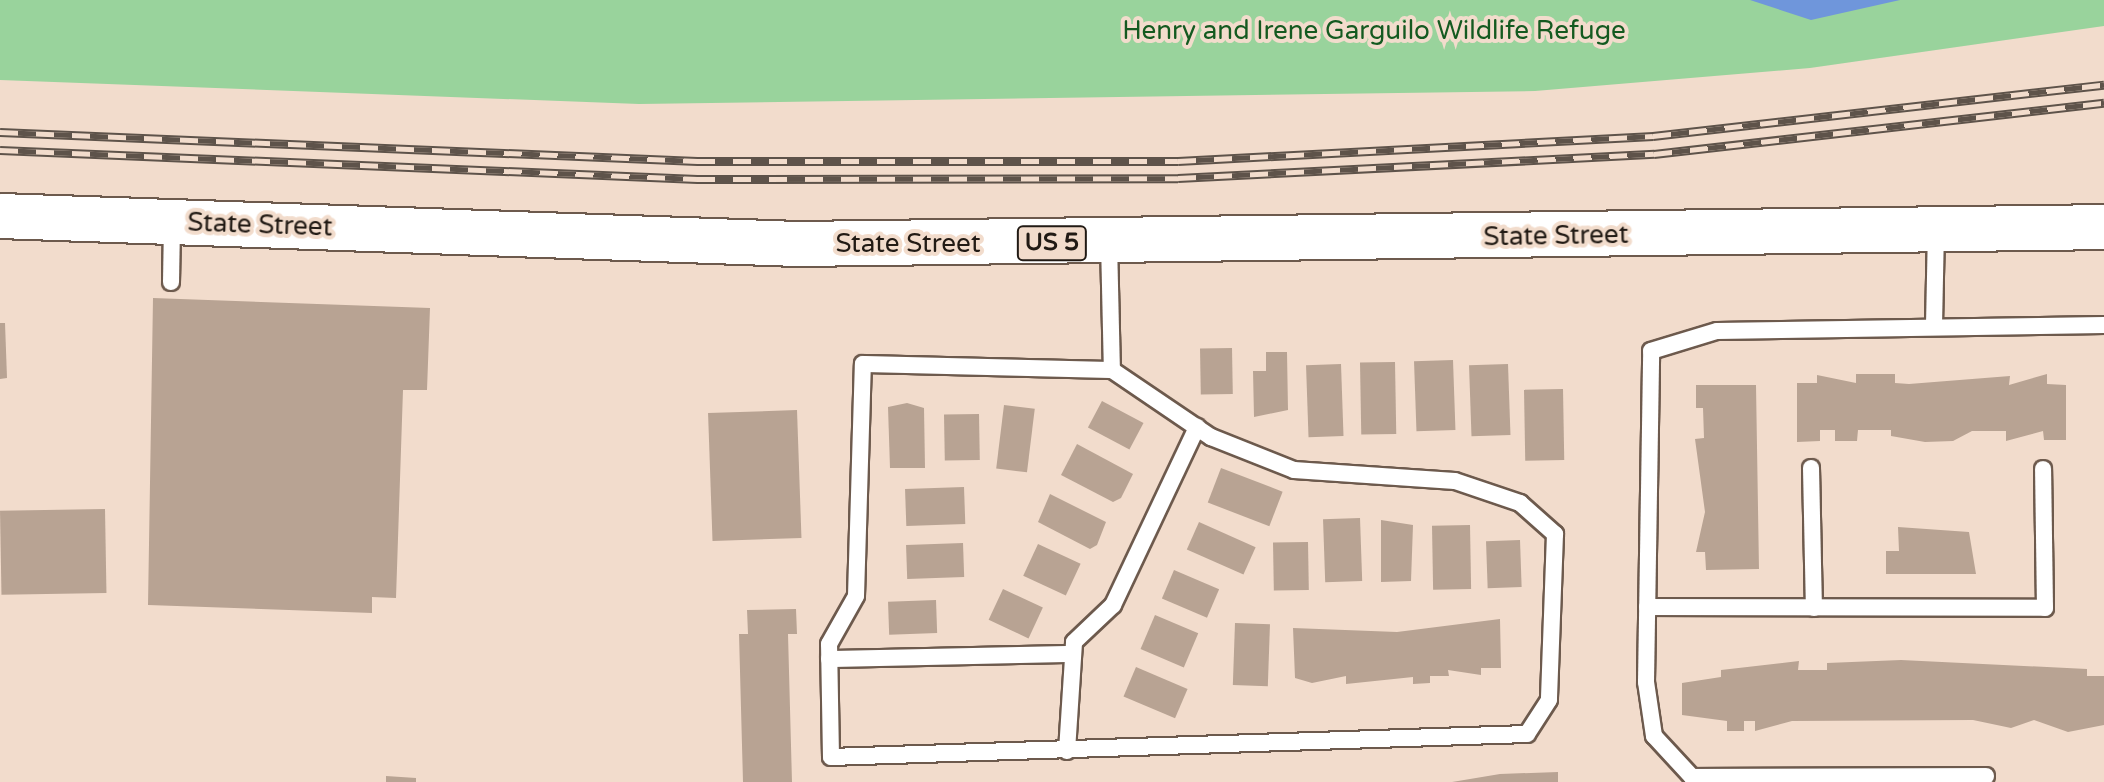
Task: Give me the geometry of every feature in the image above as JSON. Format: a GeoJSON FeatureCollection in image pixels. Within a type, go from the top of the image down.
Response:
{"type":"FeatureCollection","features":[{"type":"Feature","properties":{"kind":"main road","name":"State Street"},"geometry":{"type":"LineString","coordinates":[[0,216],[796,244],[2104,227]]}},
{"type":"Feature","properties":{"kind":"lane"},"geometry":{"type":"LineString","coordinates":[[171,282],[172,222]]}},
{"type":"Feature","properties":{"kind":"lane"},"geometry":{"type":"LineString","coordinates":[[1934,325],[1936,230]]}},
{"type":"Feature","properties":{"kind":"lane"},"geometry":{"type":"LineString","coordinates":[[1109,242],[1112,370]]}},
{"type":"Feature","properties":{"kind":"lane"},"geometry":{"type":"LineString","coordinates":[[1986,776],[1692,777],[1654,736],[1647,607],[1651,351],[1717,331],[1934,325],[2104,325]]}},
{"type":"Feature","properties":{"kind":"lane"},"geometry":{"type":"LineString","coordinates":[[863,364],[1112,370],[1197,427],[1294,470],[1455,481],[1520,503],[1555,534],[1549,700],[1527,734],[831,757],[829,644],[856,596],[863,364]]}},
{"type":"Feature","properties":{"kind":"lane"},"geometry":{"type":"LineString","coordinates":[[1067,751],[1070,654],[1113,605],[1197,427]]}},
{"type":"Feature","properties":{"kind":"lane"},"geometry":{"type":"LineString","coordinates":[[1811,468],[1814,608]]}},
{"type":"Feature","properties":{"kind":"lane"},"geometry":{"type":"LineString","coordinates":[[1647,607],[2045,608],[2043,469]]}},
{"type":"Feature","properties":{"kind":"lane"},"geometry":{"type":"LineString","coordinates":[[829,659],[1070,654]]}},
{"type":"Feature","properties":{"kind":"green space","name":"Henry and Irene Garguilo Wildlife Refuge"},"geometry":{"type":"Polygon","coordinates":[[[0,0],[2104,0],[2104,26],[1810,68],[1535,91],[639,104],[0,80],[0,0]]]}},
{"type":"Feature","properties":{"kind":"water"},"geometry":{"type":"Polygon","coordinates":[[[1750,0],[1900,0],[1811,20],[1750,0]]]}},
{"type":"Feature","properties":{"kind":"building"},"geometry":{"type":"Polygon","coordinates":[[[153,298],[430,308],[427,390],[403,390],[396,598],[372,597],[372,613],[148,605],[153,298]]]}},
{"type":"Feature","properties":{"kind":"building"},"geometry":{"type":"Polygon","coordinates":[[[0,323],[5,323],[7,378],[0,379],[0,323]]]}},
{"type":"Feature","properties":{"kind":"building"},"geometry":{"type":"Polygon","coordinates":[[[1232,348],[1233,394],[1201,395],[1200,349],[1232,348]]]}},
{"type":"Feature","properties":{"kind":"building"},"geometry":{"type":"Polygon","coordinates":[[[1266,352],[1287,352],[1288,410],[1254,417],[1253,371],[1266,371],[1266,352]]]}},
{"type":"Feature","properties":{"kind":"building"},"geometry":{"type":"Polygon","coordinates":[[[1453,360],[1455,430],[1416,431],[1414,361],[1453,360]]]}},
{"type":"Feature","properties":{"kind":"building"},"geometry":{"type":"Polygon","coordinates":[[[1395,362],[1396,434],[1361,435],[1360,363],[1395,362]]]}},
{"type":"Feature","properties":{"kind":"building"},"geometry":{"type":"Polygon","coordinates":[[[1341,364],[1344,436],[1309,437],[1306,365],[1341,364]]]}},
{"type":"Feature","properties":{"kind":"building"},"geometry":{"type":"Polygon","coordinates":[[[1508,364],[1510,435],[1472,436],[1469,365],[1508,364]]]}},
{"type":"Feature","properties":{"kind":"building"},"geometry":{"type":"Polygon","coordinates":[[[1856,374],[1895,374],[1895,383],[1909,384],[2010,376],[2009,385],[2047,374],[2047,384],[2066,385],[2066,440],[2044,440],[2043,431],[2006,441],[2006,431],[1972,431],[1953,441],[1925,442],[1891,436],[1891,430],[1858,430],[1857,441],[1835,441],[1835,430],[1820,430],[1820,441],[1797,442],[1797,383],[1817,383],[1817,375],[1856,383],[1856,374]]]}},
{"type":"Feature","properties":{"kind":"building"},"geometry":{"type":"Polygon","coordinates":[[[1696,385],[1756,385],[1759,569],[1706,570],[1705,552],[1696,552],[1705,512],[1695,439],[1704,438],[1703,408],[1696,408],[1696,385]]]}},
{"type":"Feature","properties":{"kind":"building"},"geometry":{"type":"Polygon","coordinates":[[[1563,389],[1564,460],[1525,461],[1524,390],[1563,389]]]}},
{"type":"Feature","properties":{"kind":"building"},"geometry":{"type":"Polygon","coordinates":[[[1102,401],[1143,423],[1129,450],[1088,427],[1102,401]]]}},
{"type":"Feature","properties":{"kind":"building"},"geometry":{"type":"Polygon","coordinates":[[[907,403],[924,408],[925,468],[890,468],[888,407],[907,403]]]}},
{"type":"Feature","properties":{"kind":"building"},"geometry":{"type":"Polygon","coordinates":[[[1004,405],[1035,409],[1027,472],[996,469],[1004,405]]]}},
{"type":"Feature","properties":{"kind":"building"},"geometry":{"type":"Polygon","coordinates":[[[797,410],[801,538],[713,541],[708,413],[797,410]]]}},
{"type":"Feature","properties":{"kind":"building"},"geometry":{"type":"Polygon","coordinates":[[[979,414],[980,460],[945,461],[944,415],[979,414]]]}},
{"type":"Feature","properties":{"kind":"building"},"geometry":{"type":"Polygon","coordinates":[[[1077,444],[1133,474],[1121,498],[1113,502],[1061,475],[1077,444]]]}},
{"type":"Feature","properties":{"kind":"building"},"geometry":{"type":"Polygon","coordinates":[[[1221,468],[1283,492],[1269,526],[1208,503],[1221,468]]]}},
{"type":"Feature","properties":{"kind":"building"},"geometry":{"type":"Polygon","coordinates":[[[964,487],[965,524],[906,526],[905,489],[964,487]]]}},
{"type":"Feature","properties":{"kind":"building"},"geometry":{"type":"Polygon","coordinates":[[[1050,494],[1106,522],[1097,545],[1090,549],[1038,522],[1050,494]]]}},
{"type":"Feature","properties":{"kind":"building"},"geometry":{"type":"Polygon","coordinates":[[[105,509],[106,593],[1,595],[0,511],[105,509]]]}},
{"type":"Feature","properties":{"kind":"building"},"geometry":{"type":"Polygon","coordinates":[[[1360,518],[1362,581],[1325,582],[1323,519],[1360,518]]]}},
{"type":"Feature","properties":{"kind":"building"},"geometry":{"type":"Polygon","coordinates":[[[1381,520],[1413,525],[1411,581],[1381,582],[1381,520]]]}},
{"type":"Feature","properties":{"kind":"building"},"geometry":{"type":"Polygon","coordinates":[[[1199,522],[1256,547],[1243,575],[1187,549],[1199,522]]]}},
{"type":"Feature","properties":{"kind":"building"},"geometry":{"type":"Polygon","coordinates":[[[1470,525],[1471,589],[1433,590],[1432,526],[1470,525]]]}},
{"type":"Feature","properties":{"kind":"building"},"geometry":{"type":"Polygon","coordinates":[[[1898,527],[1969,532],[1976,574],[1886,574],[1886,551],[1899,551],[1898,527]]]}},
{"type":"Feature","properties":{"kind":"building"},"geometry":{"type":"Polygon","coordinates":[[[1520,540],[1522,587],[1488,588],[1486,541],[1520,540]]]}},
{"type":"Feature","properties":{"kind":"building"},"geometry":{"type":"Polygon","coordinates":[[[1308,542],[1309,590],[1274,591],[1273,543],[1308,542]]]}},
{"type":"Feature","properties":{"kind":"building"},"geometry":{"type":"Polygon","coordinates":[[[963,543],[964,577],[907,579],[906,545],[963,543]]]}},
{"type":"Feature","properties":{"kind":"building"},"geometry":{"type":"Polygon","coordinates":[[[1038,544],[1081,564],[1066,596],[1023,576],[1038,544]]]}},
{"type":"Feature","properties":{"kind":"building"},"geometry":{"type":"Polygon","coordinates":[[[1174,570],[1219,589],[1207,618],[1162,599],[1174,570]]]}},
{"type":"Feature","properties":{"kind":"building"},"geometry":{"type":"Polygon","coordinates":[[[1003,589],[1043,608],[1029,638],[989,620],[1003,589]]]}},
{"type":"Feature","properties":{"kind":"building"},"geometry":{"type":"Polygon","coordinates":[[[936,600],[937,633],[889,635],[888,602],[936,600]]]}},
{"type":"Feature","properties":{"kind":"building"},"geometry":{"type":"Polygon","coordinates":[[[796,609],[797,634],[788,634],[792,782],[743,782],[739,634],[748,634],[747,610],[796,609]]]}},
{"type":"Feature","properties":{"kind":"building"},"geometry":{"type":"Polygon","coordinates":[[[1155,615],[1198,633],[1184,667],[1141,649],[1155,615]]]}},
{"type":"Feature","properties":{"kind":"building"},"geometry":{"type":"Polygon","coordinates":[[[1500,619],[1501,668],[1481,668],[1481,675],[1448,670],[1449,676],[1430,676],[1430,683],[1413,684],[1413,677],[1346,684],[1346,676],[1312,683],[1295,678],[1293,628],[1397,632],[1500,619]]]}},
{"type":"Feature","properties":{"kind":"building"},"geometry":{"type":"Polygon","coordinates":[[[1235,623],[1270,624],[1268,686],[1233,685],[1235,623]]]}},
{"type":"Feature","properties":{"kind":"building"},"geometry":{"type":"Polygon","coordinates":[[[1901,660],[2087,669],[2087,676],[2104,676],[2104,725],[2068,732],[2034,720],[2011,728],[1973,720],[1792,721],[1755,731],[1755,721],[1744,721],[1744,731],[1727,731],[1727,721],[1682,715],[1682,683],[1721,677],[1721,670],[1799,661],[1798,670],[1827,670],[1827,663],[1901,660]]]}},
{"type":"Feature","properties":{"kind":"building"},"geometry":{"type":"Polygon","coordinates":[[[1136,667],[1188,689],[1175,718],[1123,696],[1136,667]]]}},
{"type":"Feature","properties":{"kind":"building"},"geometry":{"type":"Polygon","coordinates":[[[1558,772],[1558,782],[1452,782],[1500,774],[1558,772]]]}},
{"type":"Feature","properties":{"kind":"building"},"geometry":{"type":"Polygon","coordinates":[[[386,776],[416,778],[416,782],[386,782],[386,776]]]}},
{"type":"Feature","properties":{"kind":"railway"},"geometry":{"type":"LineString","coordinates":[[0,132],[697,161],[1178,161],[1653,136],[2104,85]]}},
{"type":"Feature","properties":{"kind":"railway"},"geometry":{"type":"LineString","coordinates":[[0,150],[697,179],[1178,178],[1654,154],[2104,103]]}}]}
